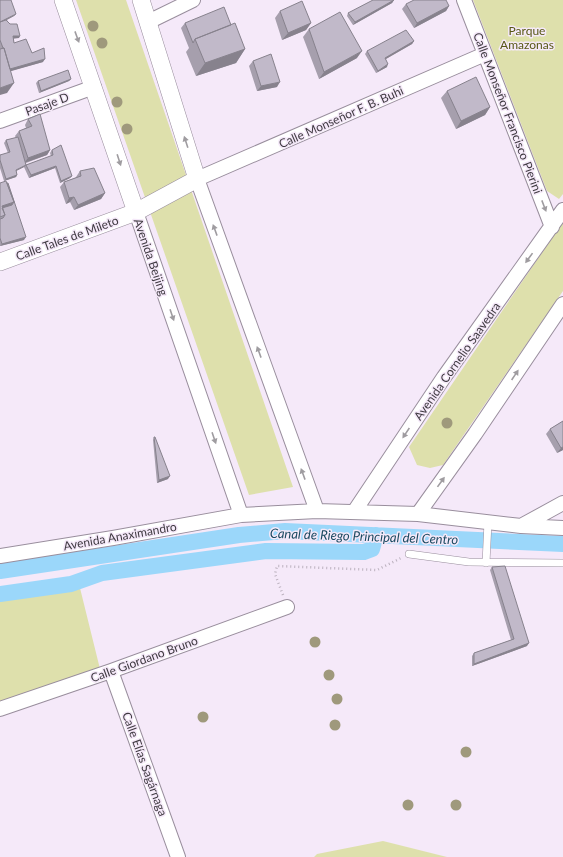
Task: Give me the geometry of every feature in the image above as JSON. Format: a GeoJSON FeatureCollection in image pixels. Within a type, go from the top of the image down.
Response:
{"type":"FeatureCollection","features":[{"type":"Feature","properties":{"kind":"street","name":"Avenida Beijing"},"geometry":{"type":"LineString","coordinates":[[63,0],[241,515]]}},
{"type":"Feature","properties":{"kind":"street"},"geometry":{"type":"LineString","coordinates":[[141,0],[198,180],[316,511]]}},
{"type":"Feature","properties":{"kind":"street"},"geometry":{"type":"LineString","coordinates":[[148,22],[193,0]]}},
{"type":"Feature","properties":{"kind":"street","name":"Calle Monseñor Francisco Pierini"},"geometry":{"type":"LineString","coordinates":[[464,0],[552,227]]}},
{"type":"Feature","properties":{"kind":"street","name":"Calle Monseñor F. B. Buhi"},"geometry":{"type":"LineString","coordinates":[[198,180],[485,54]]}},
{"type":"Feature","properties":{"kind":"street","name":"Pasaje D"},"geometry":{"type":"LineString","coordinates":[[0,122],[94,87]]}},
{"type":"Feature","properties":{"kind":"street","name":"Calle Tales de Mileto"},"geometry":{"type":"LineString","coordinates":[[0,262],[136,212],[198,180]]}},
{"type":"Feature","properties":{"kind":"street","name":"Avenida Cornelio Saavedra"},"geometry":{"type":"LineString","coordinates":[[354,512],[444,377],[563,210]]}},
{"type":"Feature","properties":{"kind":"street"},"geometry":{"type":"LineString","coordinates":[[418,514],[475,434],[563,304]]}},
{"type":"Feature","properties":{"kind":"street"},"geometry":{"type":"LineString","coordinates":[[521,526],[563,503]]}},
{"type":"Feature","properties":{"kind":"street","name":"Avenida Anaximandro"},"geometry":{"type":"LineString","coordinates":[[0,556],[113,538],[241,515],[316,511],[418,514],[488,528],[521,526],[563,528]]}},
{"type":"Feature","properties":{"kind":"street","name":"Calle Giordano Bruno"},"geometry":{"type":"LineString","coordinates":[[0,708],[111,671],[287,607]]}},
{"type":"Feature","properties":{"kind":"street","name":"Calle Elías Sagárnaga"},"geometry":{"type":"LineString","coordinates":[[111,671],[178,857]]}},
{"type":"Feature","properties":{"kind":"lane"},"geometry":{"type":"LineString","coordinates":[[486,563],[488,528]]}},
{"type":"Feature","properties":{"kind":"lane"},"geometry":{"type":"LineString","coordinates":[[409,554],[486,563],[563,563]]}},
{"type":"Feature","properties":{"kind":"path"},"geometry":{"type":"LineString","coordinates":[[287,607],[275,574],[277,566],[377,570],[409,554]]}},
{"type":"Feature","properties":{"kind":"green space"},"geometry":{"type":"Polygon","coordinates":[[[76,0],[126,0],[293,487],[249,495],[76,0]]]}},
{"type":"Feature","properties":{"kind":"green space","name":"Parque Amazonas"},"geometry":{"type":"Polygon","coordinates":[[[473,0],[563,0],[563,194],[559,199],[547,191],[473,0]]]}},
{"type":"Feature","properties":{"kind":"green space"},"geometry":{"type":"Polygon","coordinates":[[[563,222],[563,291],[443,465],[430,468],[417,465],[409,447],[563,222]]]}},
{"type":"Feature","properties":{"kind":"green space"},"geometry":{"type":"Polygon","coordinates":[[[80,588],[100,669],[0,703],[0,599],[80,588]]]}},
{"type":"Feature","properties":{"kind":"green space"},"geometry":{"type":"Polygon","coordinates":[[[383,841],[447,857],[314,857],[317,854],[383,841]]]}},
{"type":"Feature","properties":{"kind":"building"},"geometry":{"type":"Polygon","coordinates":[[[0,0],[11,0],[16,14],[0,22],[0,0]]]}},
{"type":"Feature","properties":{"kind":"building"},"geometry":{"type":"Polygon","coordinates":[[[373,0],[394,0],[355,22],[348,13],[373,0]]]}},
{"type":"Feature","properties":{"kind":"building"},"geometry":{"type":"Polygon","coordinates":[[[414,0],[446,0],[449,6],[417,23],[406,4],[414,0]]]}},
{"type":"Feature","properties":{"kind":"building"},"geometry":{"type":"Polygon","coordinates":[[[302,1],[311,23],[288,33],[280,11],[302,1]]]}},
{"type":"Feature","properties":{"kind":"building"},"geometry":{"type":"Polygon","coordinates":[[[224,7],[231,25],[195,39],[193,43],[185,23],[224,7]]]}},
{"type":"Feature","properties":{"kind":"building"},"geometry":{"type":"Polygon","coordinates":[[[340,12],[362,51],[324,72],[309,29],[340,12]]]}},
{"type":"Feature","properties":{"kind":"building"},"geometry":{"type":"Polygon","coordinates":[[[6,20],[10,24],[17,24],[20,36],[13,36],[14,43],[26,39],[32,53],[44,48],[45,59],[10,69],[0,40],[0,22],[6,20]]]}},
{"type":"Feature","properties":{"kind":"building"},"geometry":{"type":"Polygon","coordinates":[[[235,23],[245,49],[205,63],[195,39],[235,23]]]}},
{"type":"Feature","properties":{"kind":"building"},"geometry":{"type":"Polygon","coordinates":[[[406,30],[414,41],[385,58],[388,64],[378,71],[367,51],[406,30]]]}},
{"type":"Feature","properties":{"kind":"building"},"geometry":{"type":"Polygon","coordinates":[[[4,48],[14,83],[0,88],[0,49],[4,48]]]}},
{"type":"Feature","properties":{"kind":"building"},"geometry":{"type":"Polygon","coordinates":[[[271,54],[280,82],[261,86],[253,61],[271,54]]]}},
{"type":"Feature","properties":{"kind":"building"},"geometry":{"type":"Polygon","coordinates":[[[68,70],[71,79],[41,91],[38,81],[68,70]]]}},
{"type":"Feature","properties":{"kind":"building"},"geometry":{"type":"Polygon","coordinates":[[[476,77],[490,107],[461,121],[447,91],[476,77]]]}},
{"type":"Feature","properties":{"kind":"building"},"geometry":{"type":"Polygon","coordinates":[[[40,114],[50,150],[28,158],[19,131],[32,126],[28,119],[40,114]]]}},
{"type":"Feature","properties":{"kind":"building"},"geometry":{"type":"Polygon","coordinates":[[[18,137],[26,165],[16,170],[17,175],[6,179],[0,160],[0,155],[10,152],[6,140],[18,137]]]}},
{"type":"Feature","properties":{"kind":"building"},"geometry":{"type":"Polygon","coordinates":[[[61,145],[72,176],[61,181],[56,166],[31,175],[26,165],[53,155],[52,150],[61,145]]]}},
{"type":"Feature","properties":{"kind":"building"},"geometry":{"type":"Polygon","coordinates":[[[94,168],[105,193],[78,205],[74,197],[69,198],[64,182],[81,176],[80,171],[94,168]]]}},
{"type":"Feature","properties":{"kind":"building"},"geometry":{"type":"Polygon","coordinates":[[[6,181],[14,202],[2,206],[5,215],[0,217],[0,183],[6,181]]]}},
{"type":"Feature","properties":{"kind":"building"},"geometry":{"type":"Polygon","coordinates":[[[8,183],[26,237],[2,244],[0,238],[0,219],[5,215],[2,208],[12,205],[14,202],[8,183]]]}},
{"type":"Feature","properties":{"kind":"building"},"geometry":{"type":"Polygon","coordinates":[[[563,421],[563,447],[561,448],[550,429],[563,421]]]}},
{"type":"Feature","properties":{"kind":"building"},"geometry":{"type":"Polygon","coordinates":[[[154,437],[170,476],[159,480],[154,437]]]}},
{"type":"Feature","properties":{"kind":"building"},"geometry":{"type":"Polygon","coordinates":[[[505,566],[529,643],[474,664],[474,653],[514,639],[492,567],[505,566]]]}},
{"type":"Feature","properties":{"kind":"waterway","name":"Canal de Riego Principal del Centro"},"geometry":{"type":"LineString","coordinates":[[0,571],[239,535],[285,531],[563,544]]}},
{"type":"Feature","properties":{"kind":"waterway"},"geometry":{"type":"LineString","coordinates":[[0,594],[71,584],[102,573],[266,551],[364,552],[372,549],[376,535]]}}]}
